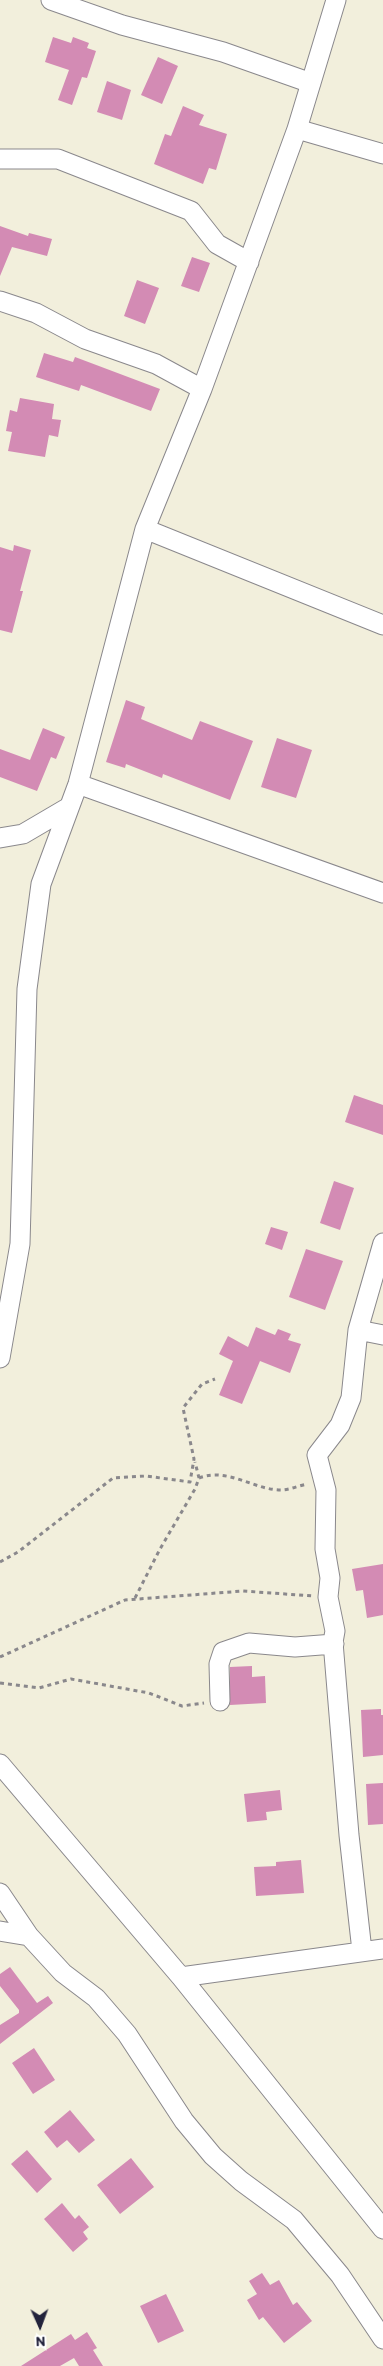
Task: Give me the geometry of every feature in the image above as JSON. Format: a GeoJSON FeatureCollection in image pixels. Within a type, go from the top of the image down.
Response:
{"type":"FeatureCollection","features":[{"type":"Feature","properties":{"kind":"street"},"geometry":{"type":"LineString","coordinates":[[51,0],[122,25],[223,52],[311,83]]}},
{"type":"Feature","properties":{"kind":"street"},"geometry":{"type":"LineString","coordinates":[[0,1358],[20,1244],[27,989],[41,884],[78,784],[146,530],[202,389],[297,130],[336,0]]}},
{"type":"Feature","properties":{"kind":"street"},"geometry":{"type":"LineString","coordinates":[[297,130],[383,154]]}},
{"type":"Feature","properties":{"kind":"street"},"geometry":{"type":"LineString","coordinates":[[0,159],[58,159],[191,211],[217,244],[249,262]]}},
{"type":"Feature","properties":{"kind":"street"},"geometry":{"type":"LineString","coordinates":[[0,300],[36,313],[85,339],[156,364],[202,389]]}},
{"type":"Feature","properties":{"kind":"street"},"geometry":{"type":"LineString","coordinates":[[146,530],[383,625]]}},
{"type":"Feature","properties":{"kind":"street"},"geometry":{"type":"LineString","coordinates":[[78,784],[383,893]]}},
{"type":"Feature","properties":{"kind":"street"},"geometry":{"type":"LineString","coordinates":[[0,838],[23,834],[69,807]]}},
{"type":"Feature","properties":{"kind":"street"},"geometry":{"type":"LineString","coordinates":[[362,1951],[349,1835],[334,1644],[336,1631],[328,1597],[330,1578],[326,1549],[326,1490],[317,1455],[340,1425],[350,1398],[358,1330],[383,1243]]}},
{"type":"Feature","properties":{"kind":"street"},"geometry":{"type":"LineString","coordinates":[[358,1330],[383,1335]]}},
{"type":"Feature","properties":{"kind":"street"},"geometry":{"type":"LineString","coordinates":[[220,1701],[219,1664],[223,1652],[249,1643],[295,1648],[334,1644]]}},
{"type":"Feature","properties":{"kind":"street"},"geometry":{"type":"LineString","coordinates":[[0,1764],[181,1977],[383,2230]]}},
{"type":"Feature","properties":{"kind":"street"},"geometry":{"type":"LineString","coordinates":[[0,1892],[30,1936],[63,1973],[96,1998],[127,2034],[184,2120],[213,2156],[241,2181],[294,2220],[340,2275],[383,2339]]}},
{"type":"Feature","properties":{"kind":"street"},"geometry":{"type":"LineString","coordinates":[[0,1931],[30,1936]]}},
{"type":"Feature","properties":{"kind":"street"},"geometry":{"type":"LineString","coordinates":[[181,1977],[383,1949]]}},
{"type":"Feature","properties":{"kind":"path"},"geometry":{"type":"LineString","coordinates":[[134,1599],[160,1549],[196,1489],[199,1478],[182,1408],[202,1384],[215,1379]]}},
{"type":"Feature","properties":{"kind":"path"},"geometry":{"type":"LineString","coordinates":[[0,1562],[18,1552],[113,1478],[146,1476],[190,1482],[194,1459]]}},
{"type":"Feature","properties":{"kind":"path"},"geometry":{"type":"LineString","coordinates":[[199,1478],[226,1476],[281,1490],[324,1482]]}},
{"type":"Feature","properties":{"kind":"path"},"geometry":{"type":"LineString","coordinates":[[0,1657],[125,1600],[243,1591],[328,1597]]}},
{"type":"Feature","properties":{"kind":"path"},"geometry":{"type":"LineString","coordinates":[[0,1683],[39,1688],[71,1679],[149,1694],[182,1706],[220,1701]]}},
{"type":"Feature","properties":{"kind":"building"},"geometry":{"type":"Polygon","coordinates":[[[53,37],[71,43],[73,37],[89,43],[87,48],[96,51],[87,78],[82,77],[72,105],[58,100],[69,70],[45,62],[53,37]]]}},
{"type":"Feature","properties":{"kind":"building"},"geometry":{"type":"Polygon","coordinates":[[[158,57],[178,66],[162,104],[141,95],[158,57]]]}},
{"type":"Feature","properties":{"kind":"building"},"geometry":{"type":"Polygon","coordinates":[[[107,81],[131,90],[122,120],[97,112],[107,81]]]}},
{"type":"Feature","properties":{"kind":"building"},"geometry":{"type":"Polygon","coordinates":[[[183,106],[204,115],[199,125],[227,134],[216,170],[209,168],[203,184],[154,164],[165,134],[171,136],[183,106]]]}},
{"type":"Feature","properties":{"kind":"building"},"geometry":{"type":"Polygon","coordinates":[[[0,226],[28,236],[29,233],[52,239],[47,256],[12,247],[0,276],[0,226]]]}},
{"type":"Feature","properties":{"kind":"building"},"geometry":{"type":"Polygon","coordinates":[[[192,257],[210,263],[199,292],[181,286],[192,257]]]}},
{"type":"Feature","properties":{"kind":"building"},"geometry":{"type":"Polygon","coordinates":[[[137,280],[159,288],[145,324],[124,316],[137,280]]]}},
{"type":"Feature","properties":{"kind":"building"},"geometry":{"type":"Polygon","coordinates":[[[44,353],[73,362],[75,357],[160,389],[151,411],[81,385],[79,391],[36,377],[44,353]]]}},
{"type":"Feature","properties":{"kind":"building"},"geometry":{"type":"Polygon","coordinates":[[[20,398],[54,404],[52,419],[61,420],[58,437],[49,435],[45,457],[8,451],[12,432],[6,431],[10,410],[17,412],[20,398]]]}},
{"type":"Feature","properties":{"kind":"building"},"geometry":{"type":"Polygon","coordinates":[[[14,545],[31,550],[20,591],[23,591],[12,633],[0,630],[0,547],[13,551],[14,545]]]}},
{"type":"Feature","properties":{"kind":"building"},"geometry":{"type":"Polygon","coordinates":[[[126,700],[145,707],[141,719],[192,740],[200,721],[253,741],[230,800],[163,774],[162,778],[126,764],[125,768],[106,762],[126,700]]]}},
{"type":"Feature","properties":{"kind":"building"},"geometry":{"type":"Polygon","coordinates":[[[43,728],[65,737],[56,759],[51,757],[37,791],[0,777],[0,749],[30,760],[43,728]]]}},
{"type":"Feature","properties":{"kind":"building"},"geometry":{"type":"Polygon","coordinates":[[[277,738],[312,750],[296,798],[261,787],[277,738]]]}},
{"type":"Feature","properties":{"kind":"building"},"geometry":{"type":"Polygon","coordinates":[[[354,1095],[383,1105],[383,1135],[345,1122],[354,1095]]]}},
{"type":"Feature","properties":{"kind":"building"},"geometry":{"type":"Polygon","coordinates":[[[334,1181],[354,1188],[340,1230],[320,1223],[334,1181]]]}},
{"type":"Feature","properties":{"kind":"building"},"geometry":{"type":"Polygon","coordinates":[[[271,1227],[288,1232],[282,1250],[265,1244],[271,1227]]]}},
{"type":"Feature","properties":{"kind":"building"},"geometry":{"type":"Polygon","coordinates":[[[306,1249],[343,1261],[325,1310],[289,1297],[306,1249]]]}},
{"type":"Feature","properties":{"kind":"building"},"geometry":{"type":"Polygon","coordinates":[[[256,1327],[275,1335],[278,1329],[291,1334],[288,1340],[301,1344],[290,1373],[260,1361],[242,1404],[219,1395],[233,1361],[219,1354],[228,1336],[248,1347],[256,1327]]]}},
{"type":"Feature","properties":{"kind":"building"},"geometry":{"type":"Polygon","coordinates":[[[383,1564],[383,1615],[367,1618],[363,1590],[356,1591],[352,1569],[383,1564]]]}},
{"type":"Feature","properties":{"kind":"building"},"geometry":{"type":"Polygon","coordinates":[[[252,1666],[252,1677],[265,1676],[266,1703],[230,1705],[230,1667],[252,1666]]]}},
{"type":"Feature","properties":{"kind":"building"},"geometry":{"type":"Polygon","coordinates":[[[381,1709],[381,1715],[383,1715],[383,1755],[363,1757],[361,1710],[381,1709]]]}},
{"type":"Feature","properties":{"kind":"building"},"geometry":{"type":"Polygon","coordinates":[[[383,1783],[383,1824],[368,1825],[366,1784],[383,1783]]]}},
{"type":"Feature","properties":{"kind":"building"},"geometry":{"type":"Polygon","coordinates":[[[280,1790],[282,1810],[266,1812],[267,1820],[247,1822],[244,1794],[280,1790]]]}},
{"type":"Feature","properties":{"kind":"building"},"geometry":{"type":"Polygon","coordinates":[[[301,1860],[304,1893],[256,1896],[254,1867],[276,1866],[276,1862],[301,1860]]]}},
{"type":"Feature","properties":{"kind":"building"},"geometry":{"type":"Polygon","coordinates":[[[10,1967],[37,2003],[48,1996],[53,2003],[0,2044],[0,2025],[19,2013],[19,2010],[0,1986],[0,1974],[10,1967]]]}},
{"type":"Feature","properties":{"kind":"building"},"geometry":{"type":"Polygon","coordinates":[[[34,2048],[55,2080],[33,2094],[12,2063],[34,2048]]]}},
{"type":"Feature","properties":{"kind":"building"},"geometry":{"type":"Polygon","coordinates":[[[70,2110],[95,2140],[79,2153],[67,2140],[57,2148],[44,2132],[70,2110]]]}},
{"type":"Feature","properties":{"kind":"building"},"geometry":{"type":"Polygon","coordinates":[[[27,2150],[52,2179],[37,2193],[11,2164],[27,2150]]]}},
{"type":"Feature","properties":{"kind":"building"},"geometry":{"type":"Polygon","coordinates":[[[131,2158],[154,2187],[120,2214],[97,2185],[131,2158]]]}},
{"type":"Feature","properties":{"kind":"building"},"geometry":{"type":"Polygon","coordinates":[[[62,2203],[75,2219],[79,2215],[89,2227],[83,2232],[88,2239],[73,2252],[44,2219],[62,2203]]]}},
{"type":"Feature","properties":{"kind":"building"},"geometry":{"type":"Polygon","coordinates":[[[262,2273],[270,2285],[279,2280],[293,2305],[297,2302],[312,2321],[284,2343],[263,2317],[259,2320],[247,2300],[257,2294],[249,2281],[262,2273]]]}},
{"type":"Feature","properties":{"kind":"building"},"geometry":{"type":"Polygon","coordinates":[[[166,2294],[184,2331],[158,2343],[140,2306],[166,2294]]]}},
{"type":"Feature","properties":{"kind":"building"},"geometry":{"type":"Polygon","coordinates":[[[87,2332],[97,2348],[93,2350],[103,2366],[79,2366],[74,2358],[60,2366],[21,2366],[71,2334],[75,2340],[87,2332]]]}}]}
